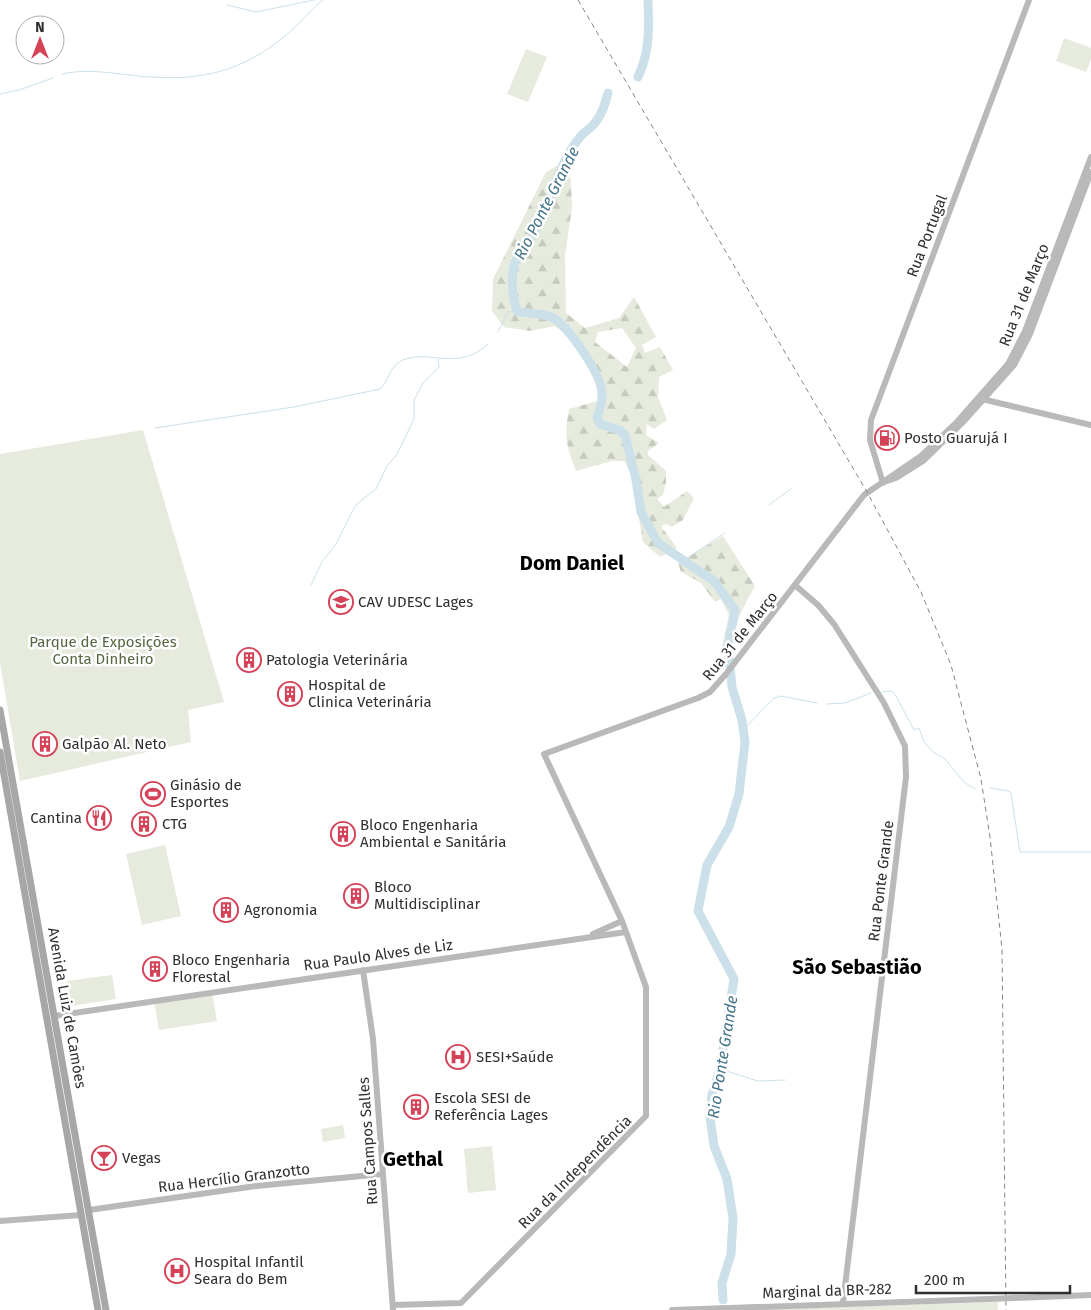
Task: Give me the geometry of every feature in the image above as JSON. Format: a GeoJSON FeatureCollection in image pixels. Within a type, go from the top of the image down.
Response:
{"type":"FeatureCollection","features":[{"type":"Feature","properties":{"kind":"main road","name":"Avenida Luiz de Camões"},"geometry":{"type":"LineString","coordinates":[[0,710],[9,802],[98,1310]]}},
{"type":"Feature","properties":{"kind":"main road","name":"Avenida Luiz de Camões"},"geometry":{"type":"LineString","coordinates":[[0,752],[17,807],[106,1310]]}},
{"type":"Feature","properties":{"kind":"main road"},"geometry":{"type":"LineString","coordinates":[[9,802],[14,802],[17,807]]}},
{"type":"Feature","properties":{"kind":"main road"},"geometry":{"type":"LineString","coordinates":[[53,1051],[56,1044],[51,1022],[54,1016]]}},
{"type":"Feature","properties":{"kind":"main road"},"geometry":{"type":"LineString","coordinates":[[81,1214],[86,1204],[82,1171]]}},
{"type":"Feature","properties":{"kind":"main road"},"geometry":{"type":"LineString","coordinates":[[83,1224],[91,1241],[94,1242]]}},
{"type":"Feature","properties":{"kind":"street","name":"Rua Portugal"},"geometry":{"type":"LineString","coordinates":[[882,483],[870,440],[871,420],[1029,0]]}},
{"type":"Feature","properties":{"kind":"street","name":"Rua 31 de Março"},"geometry":{"type":"LineString","coordinates":[[981,399],[1016,352],[1091,157]]}},
{"type":"Feature","properties":{"kind":"street","name":"Rua 31 de Março"},"geometry":{"type":"LineString","coordinates":[[544,754],[710,692],[796,586],[857,502],[867,492],[882,483],[896,478],[923,461],[1014,365],[1025,345],[1091,172]]}},
{"type":"Feature","properties":{"kind":"street"},"geometry":{"type":"LineString","coordinates":[[981,399],[1091,425]]}},
{"type":"Feature","properties":{"kind":"street","name":"Rua Ponte Grande"},"geometry":{"type":"LineString","coordinates":[[796,586],[824,612],[847,643],[896,724],[906,755],[905,784],[843,1303]]}},
{"type":"Feature","properties":{"kind":"street","name":"Rua da Independência"},"geometry":{"type":"LineString","coordinates":[[393,1308],[461,1303],[646,1116],[647,999],[643,979],[622,921],[544,754]]}},
{"type":"Feature","properties":{"kind":"street","name":"Rua Paulo Alves de Liz"},"geometry":{"type":"LineString","coordinates":[[587,937],[622,921]]}},
{"type":"Feature","properties":{"kind":"street","name":"Rua Paulo Alves de Liz"},"geometry":{"type":"LineString","coordinates":[[54,1016],[626,932]]}},
{"type":"Feature","properties":{"kind":"street","name":"Rua Campos Salles"},"geometry":{"type":"LineString","coordinates":[[363,970],[373,1039],[393,1308]]}},
{"type":"Feature","properties":{"kind":"street","name":"Rua Hercílio Granzotto"},"geometry":{"type":"LineString","coordinates":[[88,1210],[256,1186],[383,1174]]}},
{"type":"Feature","properties":{"kind":"street"},"geometry":{"type":"LineString","coordinates":[[0,1221],[81,1214]]}},
{"type":"Feature","properties":{"kind":"street","name":"Marginal da BR-282"},"geometry":{"type":"LineString","coordinates":[[672,1310],[1091,1295]]}},
{"type":"Feature","properties":{"kind":"green space"},"geometry":{"type":"Polygon","coordinates":[[[1064,38],[1091,48],[1091,60],[1086,72],[1056,61],[1064,38]]]}},
{"type":"Feature","properties":{"kind":"green space"},"geometry":{"type":"Polygon","coordinates":[[[526,49],[547,57],[528,102],[507,94],[526,49]]]}},
{"type":"Feature","properties":{"kind":"green space"},"geometry":{"type":"Polygon","coordinates":[[[567,160],[571,182],[572,207],[565,256],[566,313],[585,328],[619,318],[634,297],[656,337],[642,345],[645,353],[660,347],[673,370],[659,377],[658,397],[667,420],[654,429],[647,424],[646,435],[659,443],[648,451],[648,455],[666,471],[663,495],[657,499],[664,507],[687,491],[694,498],[683,520],[672,527],[666,524],[661,526],[677,548],[660,557],[643,542],[631,473],[624,461],[612,461],[576,471],[567,441],[569,409],[604,399],[576,342],[555,326],[530,331],[504,327],[492,311],[493,279],[546,172],[567,160]],[[622,328],[598,332],[595,342],[627,367],[636,348],[622,328]]]}},
{"type":"Feature","properties":{"kind":"green space","name":"Parque de Exposições Conta Dinheiro"},"geometry":{"type":"Polygon","coordinates":[[[143,430],[224,702],[188,710],[191,742],[20,781],[0,663],[0,454],[143,430]]]}},
{"type":"Feature","properties":{"kind":"green space"},"geometry":{"type":"Polygon","coordinates":[[[723,536],[755,586],[735,628],[732,637],[732,654],[725,660],[722,646],[729,615],[721,599],[715,602],[701,583],[681,572],[678,563],[723,536]]]}},
{"type":"Feature","properties":{"kind":"green space"},"geometry":{"type":"Polygon","coordinates":[[[165,845],[181,916],[142,925],[126,854],[165,845]]]}},
{"type":"Feature","properties":{"kind":"green space"},"geometry":{"type":"Polygon","coordinates":[[[112,975],[116,999],[71,1006],[67,981],[112,975]]]}},
{"type":"Feature","properties":{"kind":"green space"},"geometry":{"type":"Polygon","coordinates":[[[212,992],[217,1021],[159,1030],[154,1001],[212,992]]]}},
{"type":"Feature","properties":{"kind":"green space"},"geometry":{"type":"Polygon","coordinates":[[[343,1125],[345,1138],[323,1142],[321,1129],[343,1125]]]}},
{"type":"Feature","properties":{"kind":"green space"},"geometry":{"type":"Polygon","coordinates":[[[492,1146],[496,1190],[468,1193],[464,1149],[492,1146]]]}},
{"type":"Feature","properties":{"kind":"green space"},"geometry":{"type":"Polygon","coordinates":[[[998,1302],[998,1310],[747,1310],[998,1302]]]}},
{"type":"Feature","properties":{"kind":"waterway"},"geometry":{"type":"LineString","coordinates":[[227,5],[256,12],[314,0]]}},
{"type":"Feature","properties":{"kind":"waterway"},"geometry":{"type":"LineString","coordinates":[[62,74],[85,71],[173,78],[211,74],[245,62],[261,53],[293,29],[323,0]]}},
{"type":"Feature","properties":{"kind":"waterway","name":"Rio Ponte Grande"},"geometry":{"type":"LineString","coordinates":[[638,77],[647,49],[648,0]]}},
{"type":"Feature","properties":{"kind":"waterway"},"geometry":{"type":"LineString","coordinates":[[0,94],[19,90],[53,78]]}},
{"type":"Feature","properties":{"kind":"waterway","name":"Rio Ponte Grande"},"geometry":{"type":"LineString","coordinates":[[608,93],[599,117],[572,148],[560,172],[546,209],[534,233],[516,260],[512,275],[514,301],[517,311],[552,317],[559,322],[583,352],[597,375],[601,386],[601,406],[597,417],[600,424],[619,430],[625,435],[636,480],[641,512],[658,543],[714,581],[735,610],[728,647],[732,687],[742,720],[745,742],[739,794],[729,827],[707,865],[698,911],[734,979],[720,1069],[712,1095],[710,1117],[714,1146],[727,1179],[733,1218],[731,1254],[722,1283],[723,1300]]}},
{"type":"Feature","properties":{"kind":"waterway"},"geometry":{"type":"LineString","coordinates":[[498,332],[508,312],[517,311]]}},
{"type":"Feature","properties":{"kind":"waterway"},"geometry":{"type":"LineString","coordinates":[[155,428],[294,407],[380,389],[398,362],[413,357],[466,357],[488,344]]}},
{"type":"Feature","properties":{"kind":"waterway"},"geometry":{"type":"LineString","coordinates":[[311,585],[322,562],[336,544],[353,510],[358,503],[376,489],[387,466],[396,456],[414,419],[414,400],[423,383],[439,367],[438,359]]}},
{"type":"Feature","properties":{"kind":"waterway"},"geometry":{"type":"LineString","coordinates":[[769,505],[791,489]]}},
{"type":"Feature","properties":{"kind":"waterway"},"geometry":{"type":"LineString","coordinates":[[684,560],[725,533]]}},
{"type":"Feature","properties":{"kind":"waterway"},"geometry":{"type":"LineString","coordinates":[[882,692],[892,691],[914,730],[919,728],[924,742],[933,752],[945,759],[964,782],[975,789]]}},
{"type":"Feature","properties":{"kind":"waterway"},"geometry":{"type":"LineString","coordinates":[[827,704],[845,703],[871,693]]}},
{"type":"Feature","properties":{"kind":"waterway"},"geometry":{"type":"LineString","coordinates":[[743,730],[774,698],[781,696],[817,703]]}},
{"type":"Feature","properties":{"kind":"waterway"},"geometry":{"type":"LineString","coordinates":[[990,788],[1009,791],[1011,794],[1020,852],[1091,852]]}},
{"type":"Feature","properties":{"kind":"waterway"},"geometry":{"type":"LineString","coordinates":[[720,1069],[758,1081],[785,1080]]}},
{"type":"Feature","properties":{"kind":"railway"},"geometry":{"type":"LineString","coordinates":[[578,0],[867,492],[921,592],[951,665],[981,779],[990,837],[1002,949],[1006,1310]]}},
{"type":"Feature","properties":{"kind":"place","name":"Posto Guarujá I"},"geometry":{"type":"Point","coordinates":[887,438]}},
{"type":"Feature","properties":{"kind":"place","name":"CAV UDESC Lages"},"geometry":{"type":"Point","coordinates":[341,602]}},
{"type":"Feature","properties":{"kind":"place","name":"Patologia Veterinária"},"geometry":{"type":"Point","coordinates":[249,660]}},
{"type":"Feature","properties":{"kind":"place","name":"Hospital de Clinica Veterinária"},"geometry":{"type":"Point","coordinates":[290,694]}},
{"type":"Feature","properties":{"kind":"place","name":"Galpão Al. Neto"},"geometry":{"type":"Point","coordinates":[45,744]}},
{"type":"Feature","properties":{"kind":"place","name":"Ginásio de Esportes"},"geometry":{"type":"Point","coordinates":[153,794]}},
{"type":"Feature","properties":{"kind":"place","name":"Cantina"},"geometry":{"type":"Point","coordinates":[99,818]}},
{"type":"Feature","properties":{"kind":"place","name":"CTG"},"geometry":{"type":"Point","coordinates":[144,824]}},
{"type":"Feature","properties":{"kind":"place","name":"Bloco Engenharia Ambiental e Sanitária"},"geometry":{"type":"Point","coordinates":[343,834]}},
{"type":"Feature","properties":{"kind":"place","name":"Bloco Multidisciplinar"},"geometry":{"type":"Point","coordinates":[356,896]}},
{"type":"Feature","properties":{"kind":"place","name":"Agronomia"},"geometry":{"type":"Point","coordinates":[226,910]}},
{"type":"Feature","properties":{"kind":"place","name":"Bloco Engenharia Florestal"},"geometry":{"type":"Point","coordinates":[155,969]}},
{"type":"Feature","properties":{"kind":"place","name":"SESI+Saúde"},"geometry":{"type":"Point","coordinates":[458,1057]}},
{"type":"Feature","properties":{"kind":"place","name":"Escola SESI de Referência Lages"},"geometry":{"type":"Point","coordinates":[416,1107]}},
{"type":"Feature","properties":{"kind":"place","name":"Vegas"},"geometry":{"type":"Point","coordinates":[104,1158]}},
{"type":"Feature","properties":{"kind":"place","name":"Hospital Infantil Seara do Bem"},"geometry":{"type":"Point","coordinates":[177,1271]}},
{"type":"Feature","properties":{"kind":"district","name":"Dom Daniel"},"geometry":{"type":"Point","coordinates":[572,563]}},
{"type":"Feature","properties":{"kind":"district","name":"São Sebastião"},"geometry":{"type":"Point","coordinates":[857,967]}},
{"type":"Feature","properties":{"kind":"district","name":"Gethal"},"geometry":{"type":"Point","coordinates":[413,1159]}}]}
